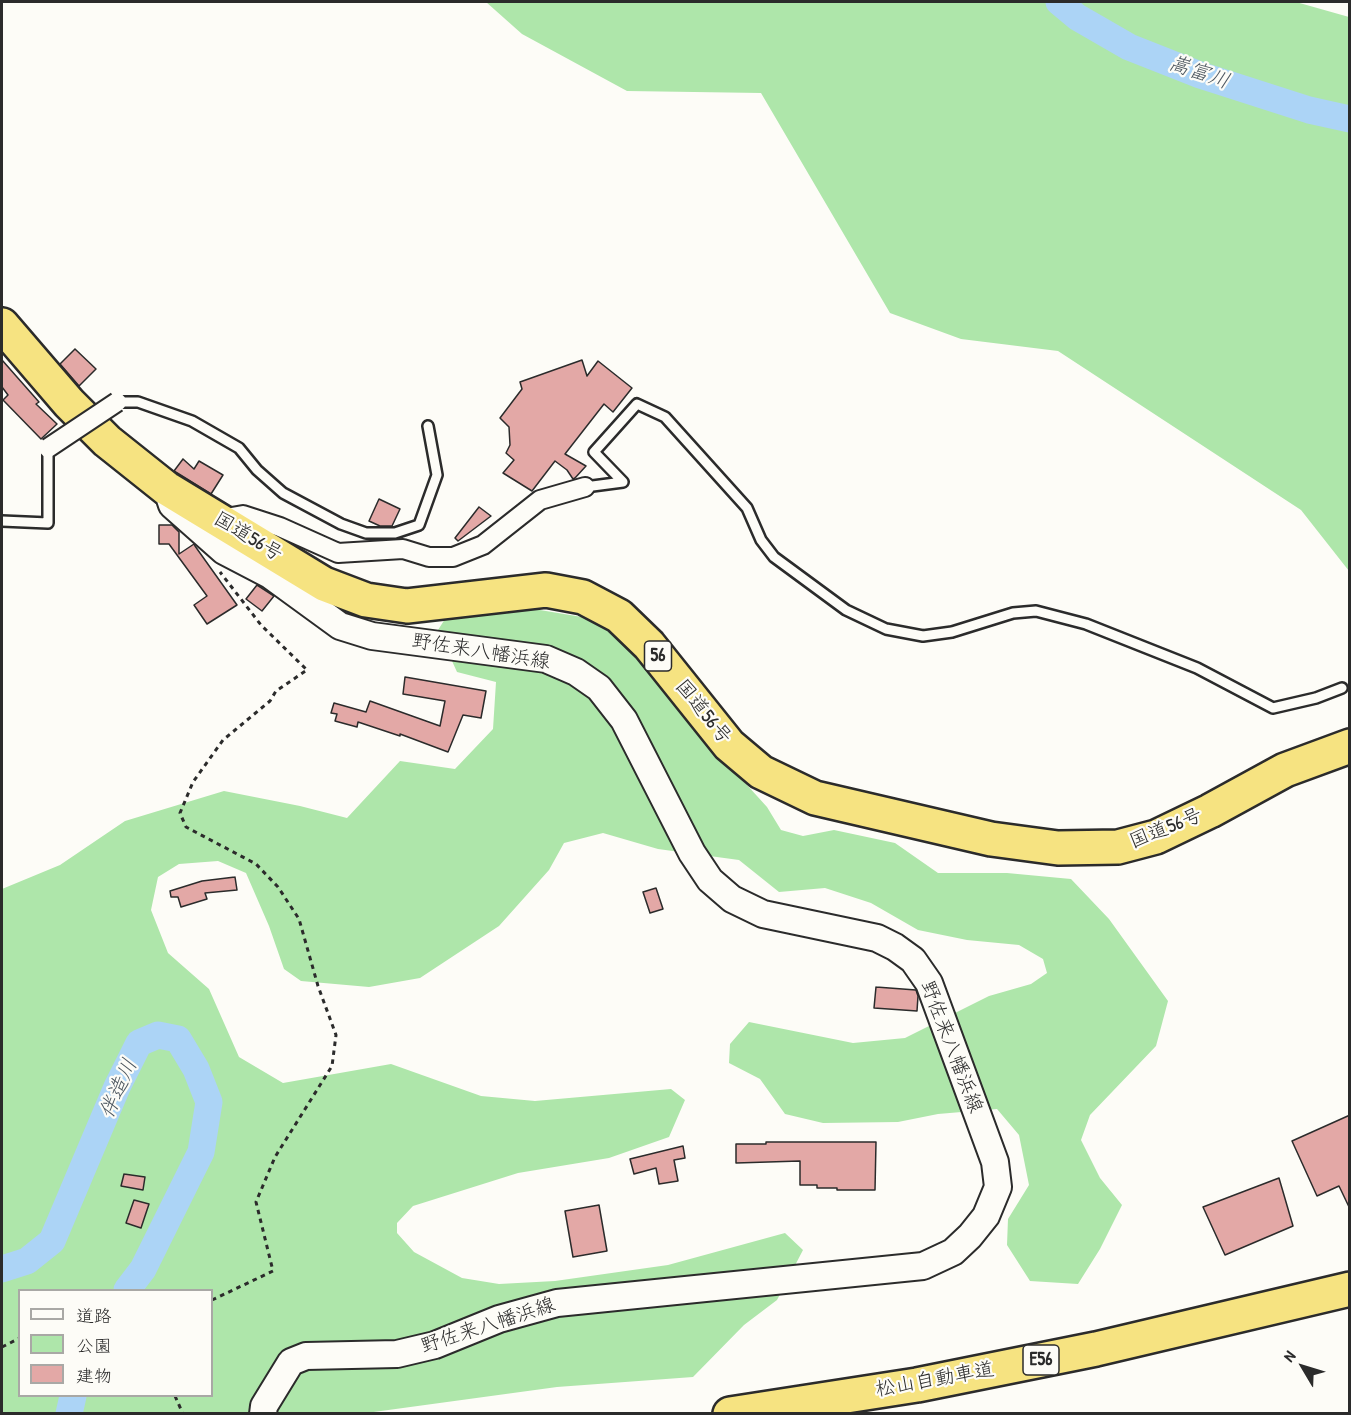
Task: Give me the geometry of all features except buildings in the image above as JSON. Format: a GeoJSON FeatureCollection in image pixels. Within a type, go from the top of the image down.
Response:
{"type":"FeatureCollection","features":[{"type":"Feature","properties":{"kind":"highway","name":"国道56号"},"geometry":{"type":"LineString","coordinates":[[2,325],[69,403],[107,441],[166,488],[324,584],[366,600],[407,606],[546,590],[583,597],[619,616],[649,645],[729,745],[761,772],[815,798],[991,838],[1058,849],[1118,847],[1156,837],[1210,811],[1285,770],[1350,746]]}},
{"type":"Feature","properties":{"kind":"highway","name":"松山自動車道"},"geometry":{"type":"LineString","coordinates":[[730,1413],[917,1385],[1096,1349],[1350,1289]]}},
{"type":"Feature","properties":{"kind":"main road","name":"野佐来八幡浜線"},"geometry":{"type":"LineString","coordinates":[[166,488],[172,505],[224,551],[270,575],[340,626],[372,636],[546,659],[576,672],[599,688],[624,720],[692,853],[710,880],[732,899],[763,914],[877,938],[913,960],[929,983],[995,1162],[998,1187],[986,1216],[970,1236],[952,1252],[922,1266],[557,1303],[499,1319],[435,1345],[397,1354],[306,1356],[291,1362],[264,1406],[263,1413]]}},
{"type":"Feature","properties":{"kind":"street"},"geometry":{"type":"LineString","coordinates":[[48,448],[117,402]]}},
{"type":"Feature","properties":{"kind":"street"},"geometry":{"type":"LineString","coordinates":[[218,519],[243,515],[279,527],[338,553],[403,549],[429,556],[453,557],[483,544],[540,500],[585,487]]}},
{"type":"Feature","properties":{"kind":"lane"},"geometry":{"type":"LineString","coordinates":[[117,402],[138,402],[192,421],[239,448],[257,470],[283,493],[341,524],[366,533],[395,533],[419,525],[437,475],[428,426]]}},
{"type":"Feature","properties":{"kind":"lane"},"geometry":{"type":"LineString","coordinates":[[585,487],[622,482],[594,452],[637,404],[665,417],[747,508],[761,540],[774,557],[846,610],[886,629],[923,636],[952,632],[1013,614],[1036,611],[1086,624],[1197,668],[1273,708],[1316,698],[1342,688]]}},
{"type":"Feature","properties":{"kind":"lane"},"geometry":{"type":"LineString","coordinates":[[2,521],[6,523],[48,523],[48,448]]}},
{"type":"Feature","properties":{"kind":"path"},"geometry":{"type":"LineString","coordinates":[[213,1300],[273,1271],[256,1202],[275,1157],[332,1066],[336,1035],[318,986],[299,919],[278,887],[256,864],[186,827],[180,813],[193,782],[223,740],[270,701],[276,692],[307,670],[261,625],[215,564]]}},
{"type":"Feature","properties":{"kind":"path"},"geometry":{"type":"LineString","coordinates":[[2,1347],[18,1339]]}},
{"type":"Feature","properties":{"kind":"path"},"geometry":{"type":"LineString","coordinates":[[176,1397],[183,1413]]}},
{"type":"Feature","properties":{"kind":"green space"},"geometry":{"type":"Polygon","coordinates":[[[486,2],[1296,2],[1349,17],[1349,571],[1301,510],[1058,351],[961,339],[890,313],[761,93],[627,91],[522,34],[486,2]]]}},
{"type":"Feature","properties":{"kind":"green space"},"geometry":{"type":"Polygon","coordinates":[[[534,609],[588,618],[629,644],[727,763],[767,807],[781,830],[803,836],[834,830],[895,843],[938,873],[1007,873],[1071,879],[1109,919],[1168,1001],[1156,1046],[1090,1115],[1081,1140],[1100,1178],[1122,1205],[1100,1249],[1078,1284],[1030,1281],[1007,1245],[1008,1219],[1029,1185],[1019,1135],[997,1109],[938,1114],[898,1122],[823,1123],[785,1114],[760,1079],[729,1063],[730,1044],[749,1022],[853,1043],[905,1038],[989,996],[1031,984],[1047,973],[1043,959],[1019,945],[967,940],[918,930],[871,903],[825,888],[779,892],[739,860],[658,849],[603,833],[564,843],[549,870],[499,926],[420,978],[369,987],[301,981],[284,969],[269,926],[246,873],[218,861],[179,864],[158,877],[151,910],[168,953],[209,989],[239,1057],[283,1083],[391,1064],[481,1096],[535,1101],[671,1089],[685,1100],[669,1137],[609,1158],[518,1173],[413,1206],[397,1223],[397,1233],[414,1252],[462,1278],[499,1284],[555,1281],[668,1265],[785,1233],[803,1250],[777,1300],[744,1325],[693,1377],[557,1387],[359,1414],[2,1414],[2,889],[60,865],[125,821],[224,791],[347,818],[400,761],[455,769],[493,729],[496,682],[457,672],[438,630],[445,619],[470,610],[534,609]]]}},
{"type":"Feature","properties":{"kind":"waterway","name":"嵩富川"},"geometry":{"type":"LineString","coordinates":[[1059,2],[1077,17],[1129,47],[1200,75],[1309,110],[1350,119]]}},
{"type":"Feature","properties":{"kind":"waterway","name":"伴造川"},"geometry":{"type":"LineString","coordinates":[[2,1269],[27,1261],[52,1241],[117,1087],[139,1043],[158,1035],[178,1039],[196,1069],[209,1102],[201,1152],[143,1269],[128,1289]]}},
{"type":"Feature","properties":{"kind":"waterway","name":"伴造川"},"geometry":{"type":"LineString","coordinates":[[69,1414],[73,1397]]}}]}
